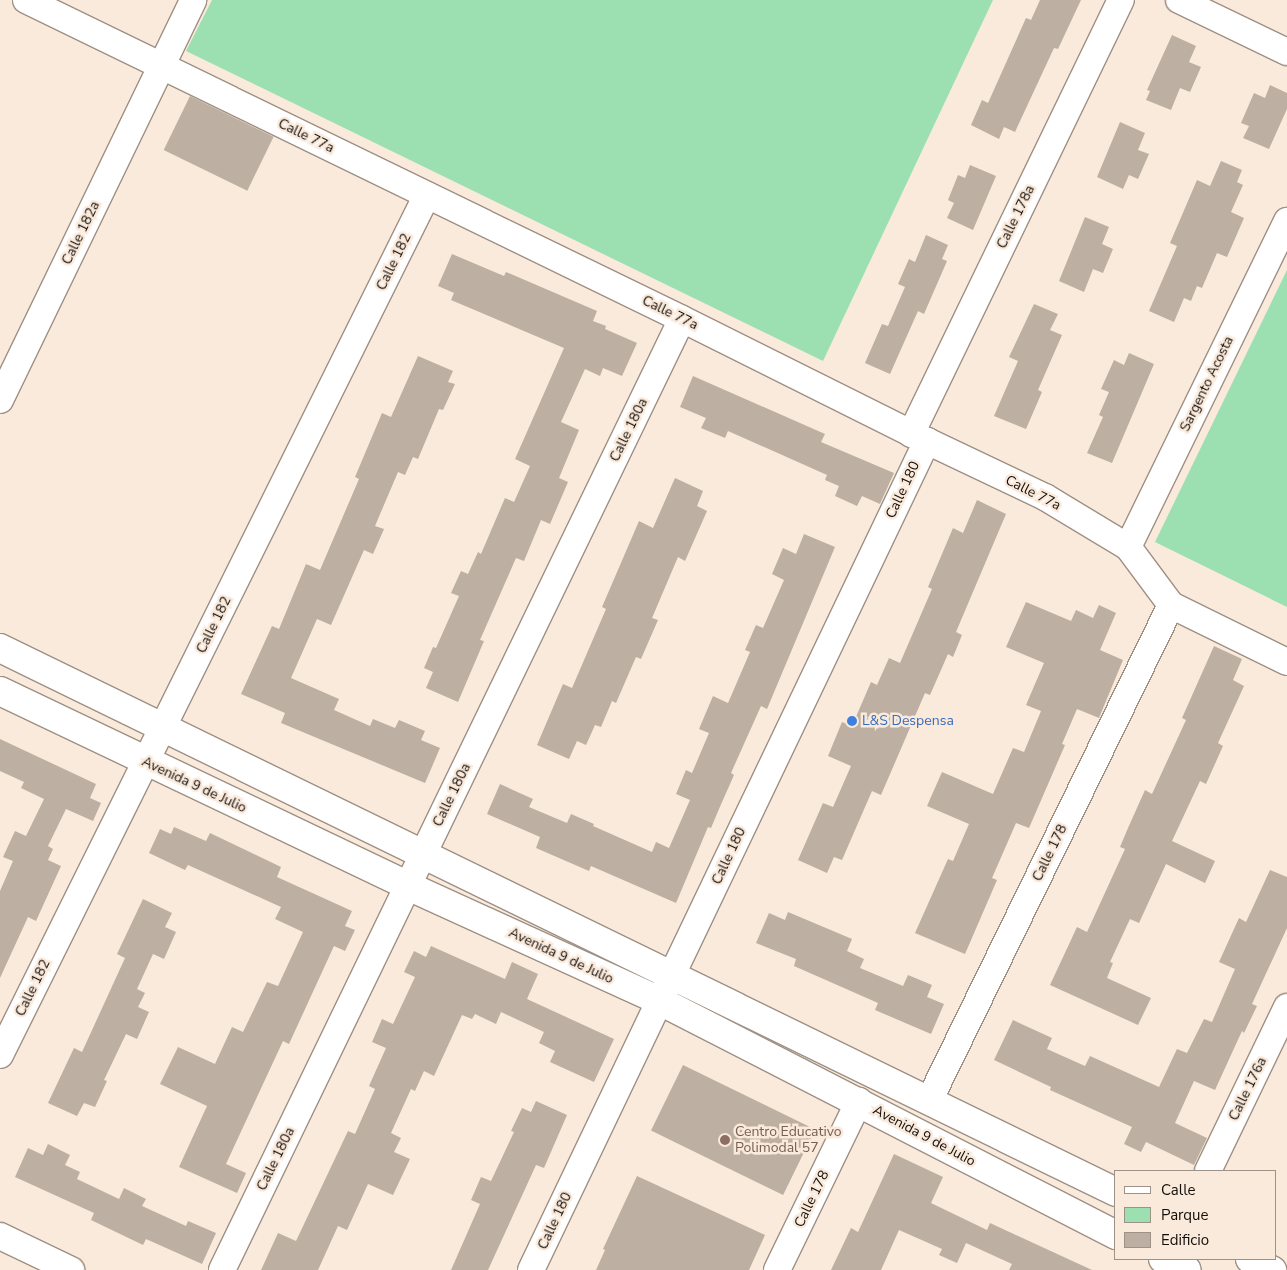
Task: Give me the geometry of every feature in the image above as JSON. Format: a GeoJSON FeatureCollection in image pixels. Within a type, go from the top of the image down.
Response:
{"type":"FeatureCollection","features":[{"type":"Feature","properties":{"kind":"main road"},"geometry":{"type":"LineString","coordinates":[[0,648],[1114,1191]]}},
{"type":"Feature","properties":{"kind":"main road","name":"Avenida 9 de Julio"},"geometry":{"type":"LineString","coordinates":[[0,691],[408,886],[660,1001],[1114,1233]]}},
{"type":"Feature","properties":{"kind":"main road"},"geometry":{"type":"LineString","coordinates":[[1252,1260],[1272,1270]]}},
{"type":"Feature","properties":{"kind":"street","name":"Calle 77a"},"geometry":{"type":"LineString","coordinates":[[26,0],[682,319],[919,438],[1045,497],[1128,547],[1171,605],[1287,662]]}},
{"type":"Feature","properties":{"kind":"street"},"geometry":{"type":"LineString","coordinates":[[161,66],[193,0]]}},
{"type":"Feature","properties":{"kind":"street","name":"Calle 178a"},"geometry":{"type":"LineString","coordinates":[[919,438],[1121,0]]}},
{"type":"Feature","properties":{"kind":"street"},"geometry":{"type":"LineString","coordinates":[[1178,0],[1287,52]]}},
{"type":"Feature","properties":{"kind":"street","name":"Calle 182a"},"geometry":{"type":"LineString","coordinates":[[0,400],[161,66]]}},
{"type":"Feature","properties":{"kind":"street","name":"Calle 182"},"geometry":{"type":"LineString","coordinates":[[0,1055],[427,195]]}},
{"type":"Feature","properties":{"kind":"street","name":"Sargento Acosta"},"geometry":{"type":"LineString","coordinates":[[1128,547],[1287,221]]}},
{"type":"Feature","properties":{"kind":"street","name":"Calle 180a"},"geometry":{"type":"LineString","coordinates":[[222,1270],[682,319]]}},
{"type":"Feature","properties":{"kind":"street","name":"Calle 180"},"geometry":{"type":"LineString","coordinates":[[532,1270],[672,976],[919,438]]}},
{"type":"Feature","properties":{"kind":"street","name":"Calle 178"},"geometry":{"type":"LineString","coordinates":[[929,1101],[1171,605]]}},
{"type":"Feature","properties":{"kind":"street","name":"Calle 176a"},"geometry":{"type":"LineString","coordinates":[[1208,1170],[1287,1008]]}},
{"type":"Feature","properties":{"kind":"street","name":"Calle 178"},"geometry":{"type":"LineString","coordinates":[[778,1270],[859,1102]]}},
{"type":"Feature","properties":{"kind":"street"},"geometry":{"type":"LineString","coordinates":[[0,1236],[70,1270]]}},
{"type":"Feature","properties":{"kind":"green space"},"geometry":{"type":"Polygon","coordinates":[[[212,0],[993,0],[823,361],[186,51],[212,0]]]}},
{"type":"Feature","properties":{"kind":"green space"},"geometry":{"type":"Polygon","coordinates":[[[1287,270],[1287,607],[1155,542],[1287,270]]]}},
{"type":"Feature","properties":{"kind":"building"},"geometry":{"type":"Polygon","coordinates":[[[1040,0],[1081,0],[1058,49],[1054,48],[1015,132],[1004,127],[999,139],[971,125],[982,100],[988,103],[1026,18],[1031,20],[1040,0]]]}},
{"type":"Feature","properties":{"kind":"building"},"geometry":{"type":"Polygon","coordinates":[[[1172,35],[1196,46],[1189,62],[1201,67],[1190,92],[1180,88],[1171,110],[1146,100],[1150,91],[1147,90],[1172,35]]]}},
{"type":"Feature","properties":{"kind":"building"},"geometry":{"type":"Polygon","coordinates":[[[1270,85],[1287,93],[1287,109],[1269,149],[1243,138],[1249,126],[1241,123],[1254,93],[1265,98],[1270,85]]]}},
{"type":"Feature","properties":{"kind":"building"},"geometry":{"type":"Polygon","coordinates":[[[190,96],[274,137],[247,191],[164,150],[190,96]]]}},
{"type":"Feature","properties":{"kind":"building"},"geometry":{"type":"Polygon","coordinates":[[[1120,122],[1145,133],[1138,150],[1149,154],[1138,179],[1129,175],[1123,189],[1097,177],[1120,122]]]}},
{"type":"Feature","properties":{"kind":"building"},"geometry":{"type":"Polygon","coordinates":[[[1221,161],[1242,170],[1237,182],[1243,185],[1231,212],[1244,218],[1227,257],[1217,253],[1202,288],[1197,286],[1191,301],[1184,298],[1174,322],[1149,311],[1177,246],[1170,243],[1197,180],[1210,186],[1221,161]]]}},
{"type":"Feature","properties":{"kind":"building"},"geometry":{"type":"Polygon","coordinates":[[[970,165],[996,176],[973,230],[947,218],[954,203],[948,200],[958,175],[965,178],[970,165]]]}},
{"type":"Feature","properties":{"kind":"building"},"geometry":{"type":"Polygon","coordinates":[[[1085,217],[1109,227],[1102,244],[1113,249],[1103,273],[1093,269],[1084,292],[1059,281],[1085,217]]]}},
{"type":"Feature","properties":{"kind":"building"},"geometry":{"type":"Polygon","coordinates":[[[926,235],[948,245],[942,259],[947,261],[924,314],[918,311],[890,374],[865,363],[882,324],[888,326],[905,287],[898,284],[909,259],[915,262],[926,235]]]}},
{"type":"Feature","properties":{"kind":"building"},"geometry":{"type":"Polygon","coordinates":[[[452,254],[504,276],[506,272],[597,311],[593,321],[606,326],[605,329],[637,343],[622,376],[603,368],[600,376],[585,369],[561,422],[579,430],[559,478],[568,482],[550,524],[541,520],[524,561],[516,558],[480,640],[484,641],[458,702],[426,688],[433,672],[424,668],[433,647],[436,648],[459,596],[451,593],[461,571],[468,574],[478,552],[481,554],[505,498],[514,502],[530,466],[515,459],[564,348],[451,300],[454,293],[438,286],[452,254]]]}},
{"type":"Feature","properties":{"kind":"building"},"geometry":{"type":"Polygon","coordinates":[[[1034,304],[1058,314],[1050,330],[1062,335],[1038,390],[1042,392],[1026,429],[994,416],[1018,361],[1009,357],[1034,304]]]}},
{"type":"Feature","properties":{"kind":"building"},"geometry":{"type":"Polygon","coordinates":[[[1129,353],[1154,364],[1112,463],[1087,453],[1103,417],[1099,415],[1109,392],[1101,389],[1114,360],[1124,365],[1129,353]]]}},
{"type":"Feature","properties":{"kind":"building"},"geometry":{"type":"Polygon","coordinates":[[[418,356],[453,371],[448,382],[455,384],[443,410],[439,409],[418,459],[413,457],[405,475],[398,472],[375,526],[384,529],[373,554],[364,550],[331,625],[317,619],[291,678],[339,699],[334,710],[370,726],[373,719],[395,728],[399,720],[425,731],[421,740],[440,748],[425,783],[281,723],[285,713],[241,694],[272,626],[279,629],[306,564],[320,570],[359,479],[355,477],[382,413],[391,417],[418,356]]]}},
{"type":"Feature","properties":{"kind":"building"},"geometry":{"type":"Polygon","coordinates":[[[693,376],[825,434],[821,442],[894,473],[880,504],[862,496],[857,506],[835,496],[839,486],[825,480],[827,475],[728,431],[725,438],[701,428],[706,418],[680,407],[693,376]]]}},
{"type":"Feature","properties":{"kind":"building"},"geometry":{"type":"Polygon","coordinates":[[[675,478],[703,491],[697,506],[707,511],[685,561],[678,557],[652,618],[658,620],[641,659],[636,657],[616,703],[612,701],[601,727],[595,725],[586,745],[577,741],[569,759],[537,745],[563,684],[572,688],[606,609],[602,607],[639,521],[653,528],[675,478]]]}},
{"type":"Feature","properties":{"kind":"building"},"geometry":{"type":"Polygon","coordinates":[[[977,500],[1006,514],[956,632],[962,635],[953,657],[948,654],[930,695],[925,693],[881,795],[872,791],[842,860],[834,857],[827,873],[798,860],[823,803],[833,807],[851,766],[828,756],[842,722],[852,726],[871,682],[877,685],[889,658],[900,663],[932,589],[928,587],[953,528],[963,533],[977,500]]]}},
{"type":"Feature","properties":{"kind":"building"},"geometry":{"type":"Polygon","coordinates":[[[804,534],[835,547],[767,709],[761,706],[731,773],[734,775],[711,828],[708,827],[676,903],[591,866],[589,871],[536,848],[540,837],[487,814],[500,784],[533,799],[529,807],[567,823],[571,814],[594,824],[593,826],[652,852],[656,842],[669,848],[690,800],[676,794],[686,770],[692,773],[709,733],[699,729],[713,696],[728,703],[750,652],[745,650],[756,625],[763,628],[784,580],[772,574],[783,548],[796,554],[804,534]]]}},
{"type":"Feature","properties":{"kind":"building"},"geometry":{"type":"Polygon","coordinates":[[[1026,602],[1071,621],[1076,610],[1093,618],[1099,605],[1116,613],[1100,650],[1123,660],[1099,718],[1077,709],[1062,744],[1065,745],[1029,828],[1016,823],[992,878],[997,880],[965,954],[915,933],[948,859],[953,861],[969,824],[927,806],[942,772],[993,794],[1013,748],[1024,752],[1041,711],[1026,705],[1044,663],[1006,647],[1026,602]]]}},
{"type":"Feature","properties":{"kind":"building"},"geometry":{"type":"Polygon","coordinates":[[[1214,646],[1242,659],[1233,680],[1244,686],[1218,743],[1223,746],[1206,784],[1200,781],[1172,841],[1215,861],[1205,883],[1166,864],[1139,923],[1130,919],[1110,962],[1113,963],[1107,978],[1151,998],[1138,1025],[1050,985],[1077,927],[1087,932],[1125,849],[1120,847],[1128,828],[1145,790],[1152,794],[1186,720],[1182,718],[1214,646]]]}},
{"type":"Feature","properties":{"kind":"building"},"geometry":{"type":"Polygon","coordinates":[[[0,739],[96,784],[90,798],[101,803],[93,821],[66,809],[48,846],[53,849],[48,860],[61,866],[36,921],[28,917],[0,978],[0,891],[13,861],[3,857],[15,831],[26,836],[44,799],[21,788],[24,782],[0,771],[0,739]]]}},
{"type":"Feature","properties":{"kind":"building"},"geometry":{"type":"Polygon","coordinates":[[[174,827],[206,841],[210,833],[281,867],[277,877],[352,911],[345,926],[355,930],[345,951],[334,946],[289,1044],[283,1041],[226,1164],[246,1173],[237,1193],[179,1167],[207,1106],[160,1084],[178,1047],[215,1064],[232,1027],[243,1032],[267,982],[278,986],[303,932],[275,919],[281,907],[188,865],[185,870],[149,853],[160,829],[171,834],[174,827]]]}},
{"type":"Feature","properties":{"kind":"building"},"geometry":{"type":"Polygon","coordinates":[[[1270,870],[1287,877],[1287,928],[1252,1004],[1257,1006],[1244,1033],[1242,1031],[1215,1090],[1194,1081],[1175,1123],[1207,1138],[1194,1165],[1146,1142],[1141,1152],[1124,1144],[1132,1127],[1050,1090],[1051,1087],[994,1060],[1013,1020],[1052,1038],[1047,1049],[1085,1066],[1090,1056],[1159,1087],[1177,1049],[1187,1053],[1204,1019],[1212,1022],[1235,969],[1219,962],[1239,918],[1246,922],[1270,870]]]}},
{"type":"Feature","properties":{"kind":"building"},"geometry":{"type":"Polygon","coordinates":[[[143,899],[172,913],[165,927],[176,932],[164,959],[153,954],[137,989],[145,993],[138,1007],[149,1012],[137,1039],[126,1034],[104,1080],[107,1081],[95,1107],[84,1103],[77,1116],[48,1103],[74,1048],[82,1052],[125,958],[117,954],[143,899]]]}},
{"type":"Feature","properties":{"kind":"building"},"geometry":{"type":"Polygon","coordinates":[[[788,912],[852,939],[847,951],[864,959],[860,968],[903,986],[908,975],[932,985],[927,997],[944,1004],[931,1034],[875,1010],[878,1003],[794,966],[796,959],[756,943],[769,913],[785,920],[788,912]]]}},
{"type":"Feature","properties":{"kind":"building"},"geometry":{"type":"Polygon","coordinates":[[[431,946],[505,979],[512,962],[538,974],[527,999],[614,1039],[594,1082],[550,1062],[555,1051],[539,1043],[544,1032],[501,1012],[496,1024],[475,1014],[472,1019],[462,1015],[434,1076],[424,1071],[415,1091],[411,1089],[391,1133],[401,1138],[394,1152],[410,1159],[393,1195],[368,1184],[347,1230],[338,1226],[318,1270],[261,1270],[278,1233],[296,1241],[348,1131],[355,1134],[375,1089],[369,1086],[386,1048],[372,1042],[382,1019],[393,1024],[415,977],[404,972],[414,951],[426,957],[431,946]]]}},
{"type":"Feature","properties":{"kind":"building"},"geometry":{"type":"Polygon","coordinates":[[[683,1065],[815,1129],[783,1195],[651,1131],[683,1065]]]}},
{"type":"Feature","properties":{"kind":"building"},"geometry":{"type":"Polygon","coordinates":[[[536,1101],[567,1115],[544,1168],[536,1165],[488,1270],[451,1270],[480,1204],[471,1200],[481,1177],[491,1181],[514,1132],[511,1131],[522,1108],[531,1112],[536,1101]]]}},
{"type":"Feature","properties":{"kind":"building"},"geometry":{"type":"Polygon","coordinates":[[[48,1144],[70,1155],[65,1165],[80,1172],[77,1179],[119,1199],[124,1188],[146,1199],[142,1206],[186,1226],[188,1221],[216,1233],[202,1264],[146,1239],[143,1245],[91,1220],[94,1213],[15,1177],[28,1148],[43,1155],[48,1144]]]}},
{"type":"Feature","properties":{"kind":"building"},"geometry":{"type":"Polygon","coordinates":[[[894,1154],[943,1177],[931,1203],[987,1230],[990,1223],[1092,1270],[1009,1270],[1012,1264],[966,1243],[957,1263],[939,1255],[942,1249],[899,1230],[881,1270],[831,1270],[851,1228],[858,1232],[894,1154]]]}},
{"type":"Feature","properties":{"kind":"building"},"geometry":{"type":"Polygon","coordinates":[[[637,1176],[765,1235],[749,1270],[596,1270],[605,1250],[603,1249],[637,1176]]]}},
{"type":"Feature","properties":{"kind":"place","name":"L&S Despensa"},"geometry":{"type":"Point","coordinates":[852,721]}},
{"type":"Feature","properties":{"kind":"place","name":"Centro Educativo Polimodal 57"},"geometry":{"type":"Point","coordinates":[725,1140]}}]}
